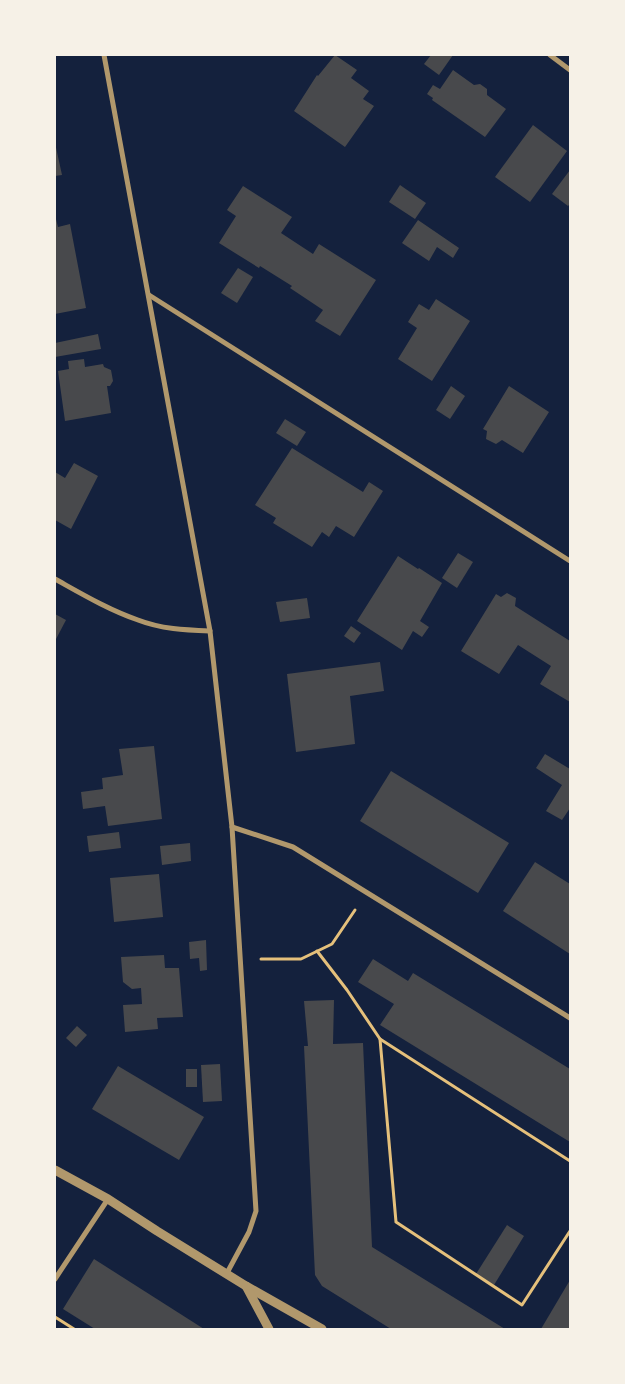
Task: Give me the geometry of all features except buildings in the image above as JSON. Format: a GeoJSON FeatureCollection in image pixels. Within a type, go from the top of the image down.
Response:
{"type":"FeatureCollection","features":[{"type":"Feature","properties":{"kind":"street"},"geometry":{"type":"LineString","coordinates":[[104,55],[210,631],[232,827],[256,1210],[249,1232],[227,1273]]}},
{"type":"Feature","properties":{"kind":"street"},"geometry":{"type":"LineString","coordinates":[[550,55],[570,70]]}},
{"type":"Feature","properties":{"kind":"street"},"geometry":{"type":"LineString","coordinates":[[149,295],[570,561]]}},
{"type":"Feature","properties":{"kind":"street"},"geometry":{"type":"LineString","coordinates":[[55,579],[109,608],[139,621],[173,629],[210,631]]}},
{"type":"Feature","properties":{"kind":"street"},"geometry":{"type":"LineString","coordinates":[[232,827],[293,847],[570,1018]]}},
{"type":"Feature","properties":{"kind":"street"},"geometry":{"type":"LineString","coordinates":[[55,1170],[108,1199],[157,1232],[322,1329]]}},
{"type":"Feature","properties":{"kind":"street"},"geometry":{"type":"LineString","coordinates":[[55,1279],[108,1199]]}},
{"type":"Feature","properties":{"kind":"street"},"geometry":{"type":"LineString","coordinates":[[246,1286],[269,1329]]}},
{"type":"Feature","properties":{"kind":"path"},"geometry":{"type":"LineString","coordinates":[[240,959],[300,959],[332,944],[367,892]]}},
{"type":"Feature","properties":{"kind":"path"},"geometry":{"type":"LineString","coordinates":[[317,951],[347,990],[380,1039],[570,1161]]}},
{"type":"Feature","properties":{"kind":"path"},"geometry":{"type":"LineString","coordinates":[[380,1039],[396,1222],[522,1305],[570,1231]]}},
{"type":"Feature","properties":{"kind":"path"},"geometry":{"type":"LineString","coordinates":[[55,1317],[74,1329]]}}]}
